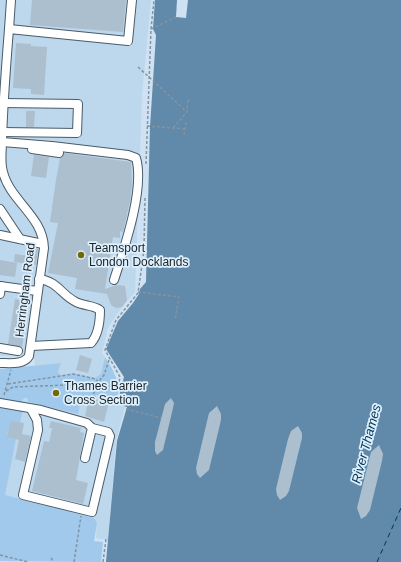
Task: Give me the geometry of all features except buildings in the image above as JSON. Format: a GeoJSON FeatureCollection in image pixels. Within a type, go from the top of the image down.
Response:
{"type":"FeatureCollection","features":[{"type":"Feature","properties":{"kind":"street","name":"Herringham Road"},"geometry":{"type":"LineString","coordinates":[[11,0],[1,128],[1,170],[11,190],[39,227],[43,244],[31,346],[27,360],[13,362]]}},
{"type":"Feature","properties":{"kind":"street"},"geometry":{"type":"LineString","coordinates":[[9,29],[128,41],[132,0]]}},
{"type":"Feature","properties":{"kind":"street"},"geometry":{"type":"LineString","coordinates":[[1,128],[77,133],[78,104],[3,103]]}},
{"type":"Feature","properties":{"kind":"street"},"geometry":{"type":"LineString","coordinates":[[2,142],[126,154],[136,158],[137,186],[128,237],[114,280]]}},
{"type":"Feature","properties":{"kind":"street"},"geometry":{"type":"LineString","coordinates":[[27,144],[28,147],[33,149],[59,153]]}},
{"type":"Feature","properties":{"kind":"street"},"geometry":{"type":"LineString","coordinates":[[0,209],[20,239]]}},
{"type":"Feature","properties":{"kind":"street"},"geometry":{"type":"LineString","coordinates":[[0,235],[43,244]]}},
{"type":"Feature","properties":{"kind":"street"},"geometry":{"type":"LineString","coordinates":[[31,346],[91,343],[98,333],[100,310],[95,307],[77,303],[55,284],[48,280],[39,279]]}},
{"type":"Feature","properties":{"kind":"street"},"geometry":{"type":"LineString","coordinates":[[0,289],[37,291]]}},
{"type":"Feature","properties":{"kind":"street"},"geometry":{"type":"LineString","coordinates":[[0,348],[18,351]]}},
{"type":"Feature","properties":{"kind":"street"},"geometry":{"type":"LineString","coordinates":[[0,363],[13,362]]}},
{"type":"Feature","properties":{"kind":"street"},"geometry":{"type":"LineString","coordinates":[[3,402],[27,409],[80,420],[92,428],[108,432],[110,436],[92,512],[23,496],[38,430],[37,420],[27,409]]}},
{"type":"Feature","properties":{"kind":"street"},"geometry":{"type":"LineString","coordinates":[[85,458],[92,428]]}},
{"type":"Feature","properties":{"kind":"path"},"geometry":{"type":"LineString","coordinates":[[146,164],[146,126],[154,0]]}},
{"type":"Feature","properties":{"kind":"path"},"geometry":{"type":"LineString","coordinates":[[151,29],[176,17]]}},
{"type":"Feature","properties":{"kind":"path"},"geometry":{"type":"LineString","coordinates":[[138,67],[187,112]]}},
{"type":"Feature","properties":{"kind":"path"},"geometry":{"type":"LineString","coordinates":[[173,128],[187,112],[188,99],[190,100]]}},
{"type":"Feature","properties":{"kind":"path"},"geometry":{"type":"LineString","coordinates":[[184,135],[186,122]]}},
{"type":"Feature","properties":{"kind":"path"},"geometry":{"type":"LineString","coordinates":[[146,126],[185,129]]}},
{"type":"Feature","properties":{"kind":"path"},"geometry":{"type":"LineString","coordinates":[[8,384],[73,374],[96,379],[98,382],[118,388],[120,377],[109,360],[105,350],[113,326],[138,292],[144,250],[145,195]]}},
{"type":"Feature","properties":{"kind":"path"},"geometry":{"type":"LineString","coordinates":[[138,292],[178,297],[175,320]]}},
{"type":"Feature","properties":{"kind":"path"},"geometry":{"type":"LineString","coordinates":[[109,360],[104,375],[98,382],[92,396],[115,402],[115,404]]}},
{"type":"Feature","properties":{"kind":"path"},"geometry":{"type":"LineString","coordinates":[[3,402],[13,362]]}},
{"type":"Feature","properties":{"kind":"path"},"geometry":{"type":"LineString","coordinates":[[6,391],[13,387],[67,385],[94,391]]}},
{"type":"Feature","properties":{"kind":"path"},"geometry":{"type":"LineString","coordinates":[[126,409],[161,418]]}},
{"type":"Feature","properties":{"kind":"path"},"geometry":{"type":"LineString","coordinates":[[74,562],[82,517]]}},
{"type":"Feature","properties":{"kind":"path"},"geometry":{"type":"LineString","coordinates":[[103,562],[106,539]]}},
{"type":"Feature","properties":{"kind":"path"},"geometry":{"type":"LineString","coordinates":[[0,555],[19,561],[28,562]]}},
{"type":"Feature","properties":{"kind":"path"},"geometry":{"type":"LineString","coordinates":[[51,558],[54,562]]}},
{"type":"Feature","properties":{"kind":"shaded area"},"geometry":{"type":"Polygon","coordinates":[[[0,0],[151,0],[142,95],[135,292],[119,311],[108,328],[102,353],[105,357],[101,374],[95,378],[73,373],[61,375],[58,372],[61,363],[35,366],[34,355],[0,356],[0,0]]]}},
{"type":"Feature","properties":{"kind":"shaded area"},"geometry":{"type":"Polygon","coordinates":[[[105,357],[116,377],[118,388],[117,400],[95,395],[89,399],[82,397],[78,414],[28,402],[28,399],[25,398],[22,400],[24,404],[20,423],[10,422],[7,435],[8,437],[16,439],[5,495],[94,518],[97,523],[94,541],[103,542],[101,562],[0,561],[0,369],[61,363],[58,372],[61,375],[73,373],[95,378],[101,374],[105,357]]]}},
{"type":"Feature","properties":{"kind":"shaded area"},"geometry":{"type":"Polygon","coordinates":[[[82,397],[100,399],[125,407],[116,441],[108,540],[96,538],[97,523],[94,518],[4,495],[16,439],[8,437],[7,435],[10,422],[20,422],[24,405],[22,399],[28,399],[28,402],[78,414],[82,397]]]}},
{"type":"Feature","properties":{"kind":"water","name":"River Thames"},"geometry":{"type":"Polygon","coordinates":[[[155,0],[401,0],[401,562],[106,562],[117,441],[127,407],[117,404],[124,377],[106,349],[118,321],[133,303],[139,294],[140,289],[146,282],[150,127],[156,35],[153,29],[155,0]]]}},
{"type":"Feature","properties":{"kind":"pier"},"geometry":{"type":"Polygon","coordinates":[[[177,0],[188,0],[186,18],[176,17],[177,0]]]}},
{"type":"Feature","properties":{"kind":"ferry route"},"geometry":{"type":"LineString","coordinates":[[377,562],[401,508]]}},
{"type":"Feature","properties":{"kind":"place","name":"Teamsport London Docklands"},"geometry":{"type":"Point","coordinates":[81,255]}},
{"type":"Feature","properties":{"kind":"place","name":"Thames Barrier Cross Section"},"geometry":{"type":"Point","coordinates":[56,393]}}]}
